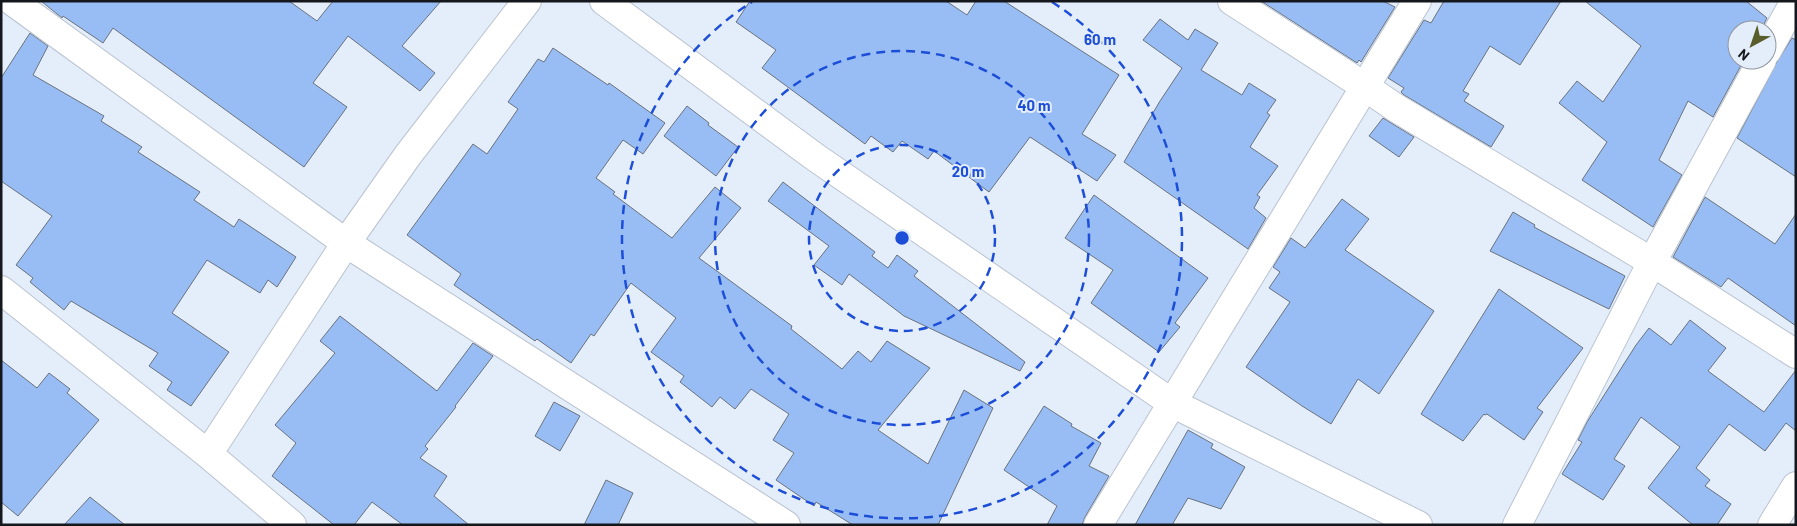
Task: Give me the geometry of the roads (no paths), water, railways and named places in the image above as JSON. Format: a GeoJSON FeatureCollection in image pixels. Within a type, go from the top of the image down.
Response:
{"type":"FeatureCollection","features":[{"type":"Feature","properties":{"kind":"street"},"geometry":{"type":"LineString","coordinates":[[12,1],[346,243],[786,525]]}},
{"type":"Feature","properties":{"kind":"street"},"geometry":{"type":"LineString","coordinates":[[208,454],[346,243],[408,155],[527,1]]}},
{"type":"Feature","properties":{"kind":"street"},"geometry":{"type":"LineString","coordinates":[[604,1],[815,157],[1172,403],[1418,525]]}},
{"type":"Feature","properties":{"kind":"street"},"geometry":{"type":"LineString","coordinates":[[1232,1],[1396,108],[1652,262],[1796,354]]}},
{"type":"Feature","properties":{"kind":"street"},"geometry":{"type":"LineString","coordinates":[[1098,525],[1364,86],[1418,1]]}},
{"type":"Feature","properties":{"kind":"street"},"geometry":{"type":"LineString","coordinates":[[1777,33],[1795,1]]}},
{"type":"Feature","properties":{"kind":"street"},"geometry":{"type":"LineString","coordinates":[[1517,525],[1652,262],[1757,70]]}},
{"type":"Feature","properties":{"kind":"street"},"geometry":{"type":"LineString","coordinates":[[1,290],[208,454],[292,525]]}},
{"type":"Feature","properties":{"kind":"street"},"geometry":{"type":"LineString","coordinates":[[1772,525],[1796,486]]}}]}
